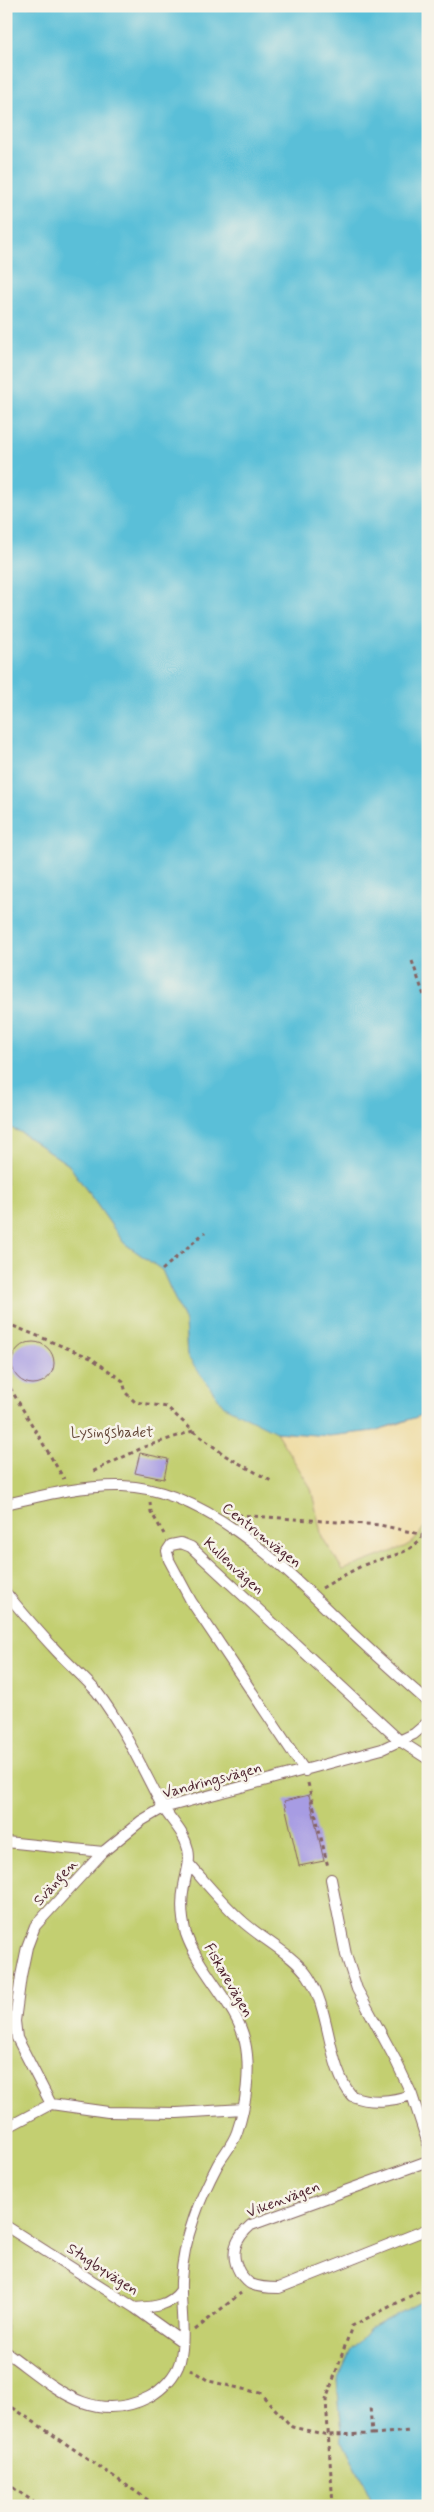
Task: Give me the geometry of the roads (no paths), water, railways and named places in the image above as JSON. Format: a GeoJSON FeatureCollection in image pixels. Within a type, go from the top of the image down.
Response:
{"type":"FeatureCollection","features":[{"type":"Feature","properties":{"kind":"lane","name":"Centrumvägen"},"geometry":{"type":"LineString","coordinates":[[6,1504],[72,1490],[123,1486],[150,1491],[184,1501],[227,1524],[313,1594],[333,1615],[428,1702]]}},
{"type":"Feature","properties":{"kind":"lane","name":"Kullenvägen"},"geometry":{"type":"LineString","coordinates":[[305,1771],[191,1601],[168,1560],[167,1551],[171,1545],[181,1543],[191,1546],[400,1741],[428,1759]]}},
{"type":"Feature","properties":{"kind":"lane","name":"Fiskarevägen"},"geometry":{"type":"LineString","coordinates":[[6,1593],[52,1646],[96,1692],[131,1745],[163,1808],[182,1832],[190,1864],[183,1888],[182,1914],[186,1934],[208,1977],[240,2028],[245,2042],[247,2069],[243,2109],[237,2133],[214,2173],[194,2217],[186,2243],[181,2290],[180,2363],[170,2380],[156,2393],[136,2403],[120,2407],[100,2408],[84,2404],[65,2394],[6,2352]]}},
{"type":"Feature","properties":{"kind":"lane","name":"Vandringsvägen"},"geometry":{"type":"LineString","coordinates":[[103,1852],[142,1821],[163,1808],[382,1749],[414,1734],[428,1722]]}},
{"type":"Feature","properties":{"kind":"lane"},"geometry":{"type":"LineString","coordinates":[[6,1842],[103,1852]]}},
{"type":"Feature","properties":{"kind":"lane","name":"Svängen"},"geometry":{"type":"LineString","coordinates":[[51,2104],[23,2054],[17,2038],[15,2021],[21,1976],[27,1947],[35,1926],[103,1852]]}},
{"type":"Feature","properties":{"kind":"lane"},"geometry":{"type":"LineString","coordinates":[[190,1864],[240,1919],[293,1960],[307,1974],[324,2012],[342,2078],[352,2096],[375,2102],[390,2101],[412,2095]]}},
{"type":"Feature","properties":{"kind":"lane"},"geometry":{"type":"LineString","coordinates":[[331,1879],[346,1955],[357,1989],[412,2095],[428,2144]]}},
{"type":"Feature","properties":{"kind":"lane"},"geometry":{"type":"LineString","coordinates":[[6,2128],[51,2104],[125,2112],[177,2113],[243,2109]]}},
{"type":"Feature","properties":{"kind":"lane","name":"Vikenvägen"},"geometry":{"type":"LineString","coordinates":[[428,2161],[250,2225],[240,2235],[235,2245],[234,2255],[237,2267],[251,2284],[263,2288],[279,2288],[428,2229]]}},
{"type":"Feature","properties":{"kind":"lane","name":"Stugbyvägen"},"geometry":{"type":"LineString","coordinates":[[6,2226],[135,2308],[181,2342]]}},
{"type":"Feature","properties":{"kind":"lane"},"geometry":{"type":"LineString","coordinates":[[135,2308],[164,2304],[175,2299],[181,2290]]}},
{"type":"Feature","properties":{"kind":"water"},"geometry":{"type":"Polygon","coordinates":[[[6,6],[428,6],[428,1410],[417,1417],[374,1431],[329,1436],[276,1432],[224,1406],[187,1356],[185,1322],[162,1270],[124,1243],[69,1165],[20,1132],[6,1126],[6,6]]]}},
{"type":"Feature","properties":{"kind":"water"},"geometry":{"type":"Polygon","coordinates":[[[428,2298],[428,2506],[370,2506],[372,2501],[343,2441],[337,2381],[351,2350],[370,2329],[428,2298]]]}},
{"type":"Feature","properties":{"kind":"park label","name":"Lysingsbadet"},"geometry":{"type":"Point","coordinates":[112,1432]}}]}
